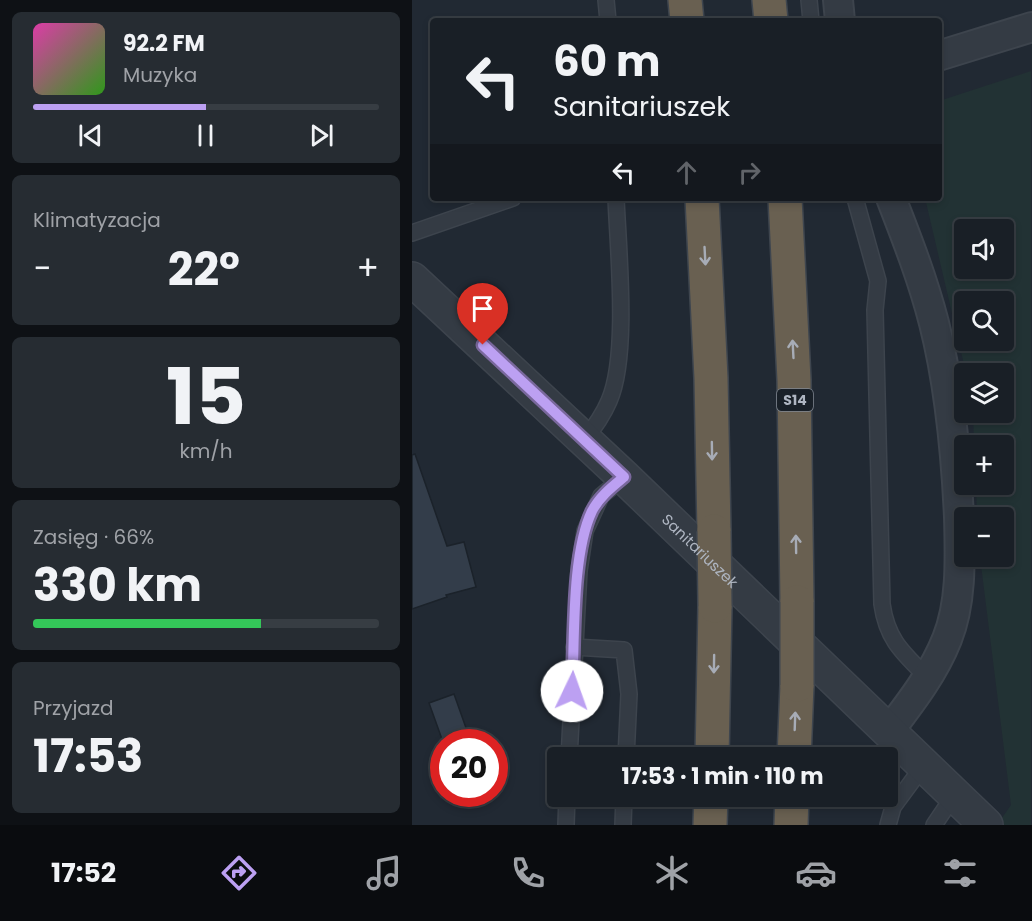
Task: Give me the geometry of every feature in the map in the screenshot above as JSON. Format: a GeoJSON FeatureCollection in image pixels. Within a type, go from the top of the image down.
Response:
{"type":"FeatureCollection","features":[{"type":"Feature","properties":{"kind":"highway"},"geometry":{"type":"LineString","coordinates":[[685,0],[687,18]]}},
{"type":"Feature","properties":{"kind":"highway"},"geometry":{"type":"LineString","coordinates":[[769,0],[771,18]]}},
{"type":"Feature","properties":{"kind":"highway"},"geometry":{"type":"LineString","coordinates":[[702,201],[711,378],[714,531],[712,747]]}},
{"type":"Feature","properties":{"kind":"highway","name":"S14"},"geometry":{"type":"LineString","coordinates":[[785,201],[794,380],[797,602],[794,747]]}},
{"type":"Feature","properties":{"kind":"highway"},"geometry":{"type":"LineString","coordinates":[[710,825],[711,807]]}},
{"type":"Feature","properties":{"kind":"highway"},"geometry":{"type":"LineString","coordinates":[[791,825],[792,807]]}},
{"type":"Feature","properties":{"kind":"street"},"geometry":{"type":"LineString","coordinates":[[838,0],[840,18]]}},
{"type":"Feature","properties":{"kind":"street"},"geometry":{"type":"LineString","coordinates":[[942,55],[1032,27]]}},
{"type":"Feature","properties":{"kind":"street"},"geometry":{"type":"LineString","coordinates":[[889,731],[928,678],[954,619],[960,542],[951,418],[935,325],[920,274],[892,201]]}},
{"type":"Feature","properties":{"kind":"street","name":"Sanitariuszek"},"geometry":{"type":"LineString","coordinates":[[412,279],[624,477],[986,825]]}},
{"type":"Feature","properties":{"kind":"lane"},"geometry":{"type":"LineString","coordinates":[[606,0],[608,18]]}},
{"type":"Feature","properties":{"kind":"lane"},"geometry":{"type":"LineString","coordinates":[[809,0],[811,18]]}},
{"type":"Feature","properties":{"kind":"lane"},"geometry":{"type":"LineString","coordinates":[[412,233],[504,201]]}},
{"type":"Feature","properties":{"kind":"lane"},"geometry":{"type":"LineString","coordinates":[[584,440],[610,399],[618,360],[620,297],[616,201]]}},
{"type":"Feature","properties":{"kind":"lane"},"geometry":{"type":"LineString","coordinates":[[856,201],[878,281],[875,310],[882,604],[885,626],[896,646],[928,678]]}},
{"type":"Feature","properties":{"kind":"lane"},"geometry":{"type":"LineString","coordinates":[[569,747],[578,570],[585,531],[601,496],[624,477]]}},
{"type":"Feature","properties":{"kind":"lane"},"geometry":{"type":"LineString","coordinates":[[574,647],[624,650],[629,694],[627,747]]}},
{"type":"Feature","properties":{"kind":"lane"},"geometry":{"type":"LineString","coordinates":[[888,825],[893,807],[924,765]]}},
{"type":"Feature","properties":{"kind":"lane"},"geometry":{"type":"LineString","coordinates":[[934,825],[955,794]]}},
{"type":"Feature","properties":{"kind":"lane"},"geometry":{"type":"LineString","coordinates":[[565,825],[566,807]]}},
{"type":"Feature","properties":{"kind":"lane"},"geometry":{"type":"LineString","coordinates":[[623,825],[624,807]]}},
{"type":"Feature","properties":{"kind":"shaded area"},"geometry":{"type":"Polygon","coordinates":[[[1031,71],[1031,825],[997,825],[1011,805],[981,567],[1014,567],[1014,507],[977,507],[976,495],[1014,495],[1014,435],[974,435],[973,423],[1014,423],[1014,363],[964,363],[961,351],[1014,351],[1014,291],[954,291],[954,322],[926,201],[942,201],[942,100],[1031,71]]]}},
{"type":"Feature","properties":{"kind":"building"},"geometry":{"type":"Polygon","coordinates":[[[415,454],[447,546],[464,542],[476,587],[446,595],[447,597],[412,609],[412,455],[415,454]]]}},
{"type":"Feature","properties":{"kind":"building"},"geometry":{"type":"Polygon","coordinates":[[[454,694],[466,729],[438,729],[429,703],[454,694]]]}},
{"type":"Feature","properties":{"kind":"route"},"geometry":{"type":"LineString","coordinates":[[483,345],[624,477],[601,496],[592,511],[585,531],[578,570],[572,691]]}}]}
